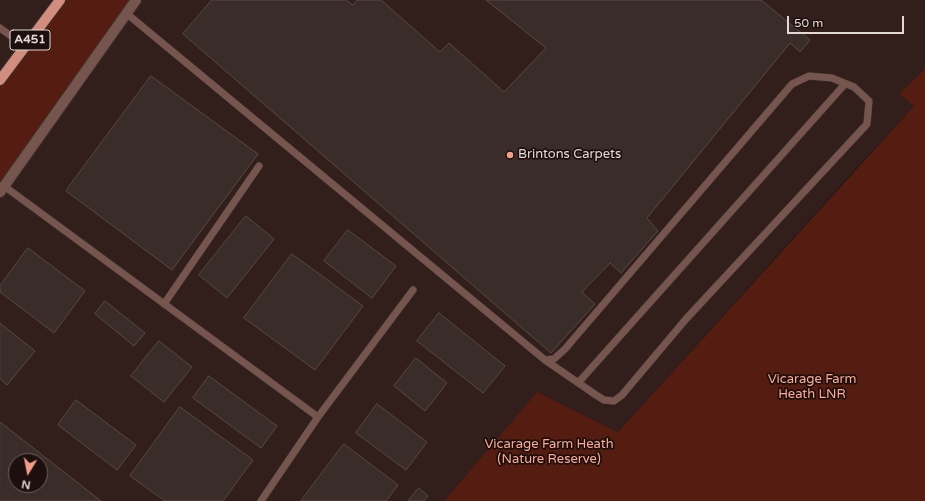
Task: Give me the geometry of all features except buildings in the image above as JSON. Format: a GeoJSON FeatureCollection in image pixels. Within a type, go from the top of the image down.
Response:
{"type":"FeatureCollection","features":[{"type":"Feature","properties":{"kind":"main road","name":"A451"},"geometry":{"type":"LineString","coordinates":[[0,80],[60,0]]}},
{"type":"Feature","properties":{"kind":"street"},"geometry":{"type":"LineString","coordinates":[[2,189],[136,0]]}},
{"type":"Feature","properties":{"kind":"lane"},"geometry":{"type":"LineString","coordinates":[[126,14],[545,360],[604,400],[614,401],[618,398],[686,319],[866,124],[869,101],[854,87],[832,78],[809,76],[792,84],[565,349],[554,359],[545,360]]}},
{"type":"Feature","properties":{"kind":"lane"},"geometry":{"type":"LineString","coordinates":[[0,28],[25,46]]}},
{"type":"Feature","properties":{"kind":"lane"},"geometry":{"type":"LineString","coordinates":[[578,383],[845,84]]}},
{"type":"Feature","properties":{"kind":"lane"},"geometry":{"type":"LineString","coordinates":[[164,304],[259,166]]}},
{"type":"Feature","properties":{"kind":"lane"},"geometry":{"type":"LineString","coordinates":[[2,189],[164,304],[318,417]]}},
{"type":"Feature","properties":{"kind":"lane"},"geometry":{"type":"LineString","coordinates":[[261,501],[318,417],[413,290]]}},
{"type":"Feature","properties":{"kind":"shaded area"},"geometry":{"type":"Polygon","coordinates":[[[0,0],[60,0],[0,80],[0,0]]]}},
{"type":"Feature","properties":{"kind":"shaded area"},"geometry":{"type":"Polygon","coordinates":[[[136,0],[925,0],[925,69],[899,94],[914,106],[846,179],[618,432],[537,392],[444,501],[0,501],[0,192],[136,0]]]}},
{"type":"Feature","properties":{"kind":"green space"},"geometry":{"type":"Polygon","coordinates":[[[60,0],[136,0],[0,192],[0,80],[60,0]]]}},
{"type":"Feature","properties":{"kind":"green space","name":"Vicarage Farm Heath LNR"},"geometry":{"type":"Polygon","coordinates":[[[925,69],[925,501],[444,501],[537,392],[618,432],[914,106],[899,94],[925,69]]]}},
{"type":"Feature","properties":{"kind":"place","name":"Brintons Carpets"},"geometry":{"type":"Point","coordinates":[510,155]}},
{"type":"Feature","properties":{"kind":"park label","name":"Vicarage Farm Heath (Nature Reserve)"},"geometry":{"type":"Point","coordinates":[549,452]}}]}
